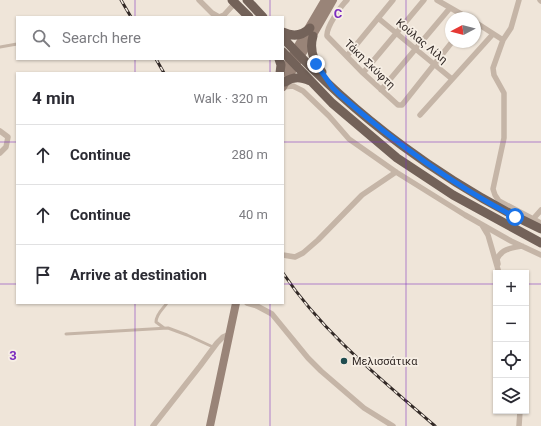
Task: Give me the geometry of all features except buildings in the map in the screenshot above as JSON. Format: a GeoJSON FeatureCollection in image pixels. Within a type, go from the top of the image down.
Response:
{"type":"FeatureCollection","features":[{"type":"Feature","properties":{"kind":"main road"},"geometry":{"type":"LineString","coordinates":[[247,0],[263,16]]}},
{"type":"Feature","properties":{"kind":"main road"},"geometry":{"type":"LineString","coordinates":[[325,0],[311,32],[311,47],[312,56],[333,88]]}},
{"type":"Feature","properties":{"kind":"main road"},"geometry":{"type":"LineString","coordinates":[[284,78],[311,32],[333,0]]}},
{"type":"Feature","properties":{"kind":"main road"},"geometry":{"type":"LineString","coordinates":[[234,2],[248,16]]}},
{"type":"Feature","properties":{"kind":"main road"},"geometry":{"type":"LineString","coordinates":[[284,32],[290,35],[298,35],[305,32],[311,32]]}},
{"type":"Feature","properties":{"kind":"main road"},"geometry":{"type":"LineString","coordinates":[[284,39],[355,108],[430,166],[489,203],[541,230]]}},
{"type":"Feature","properties":{"kind":"main road"},"geometry":{"type":"LineString","coordinates":[[284,53],[312,83],[346,115],[378,143],[412,169],[453,195],[541,243]]}},
{"type":"Feature","properties":{"kind":"main road"},"geometry":{"type":"LineString","coordinates":[[279,60],[282,72]]}},
{"type":"Feature","properties":{"kind":"main road"},"geometry":{"type":"LineString","coordinates":[[284,80],[298,78],[312,83]]}},
{"type":"Feature","properties":{"kind":"main road"},"geometry":{"type":"LineString","coordinates":[[210,426],[236,304]]}},
{"type":"Feature","properties":{"kind":"street"},"geometry":{"type":"LineString","coordinates":[[199,0],[216,16]]}},
{"type":"Feature","properties":{"kind":"street","name":"Τάκη Σκύφτη"},"geometry":{"type":"LineString","coordinates":[[347,0],[339,9],[326,34],[380,90],[398,105],[402,104],[435,65]]}},
{"type":"Feature","properties":{"kind":"street"},"geometry":{"type":"LineString","coordinates":[[347,56],[393,0]]}},
{"type":"Feature","properties":{"kind":"street"},"geometry":{"type":"LineString","coordinates":[[363,73],[424,0]]}},
{"type":"Feature","properties":{"kind":"street"},"geometry":{"type":"LineString","coordinates":[[437,0],[457,12]]}},
{"type":"Feature","properties":{"kind":"street"},"geometry":{"type":"LineString","coordinates":[[519,0],[511,28],[503,40],[493,68],[494,75],[504,93],[503,148],[494,185],[494,193],[499,201],[541,223]]}},
{"type":"Feature","properties":{"kind":"street"},"geometry":{"type":"LineString","coordinates":[[222,16],[234,2]]}},
{"type":"Feature","properties":{"kind":"street"},"geometry":{"type":"LineString","coordinates":[[380,90],[450,8]]}},
{"type":"Feature","properties":{"kind":"street","name":"Κούλας Λίλη"},"geometry":{"type":"LineString","coordinates":[[378,18],[452,79]]}},
{"type":"Feature","properties":{"kind":"street"},"geometry":{"type":"LineString","coordinates":[[481,26],[503,40]]}},
{"type":"Feature","properties":{"kind":"street"},"geometry":{"type":"LineString","coordinates":[[420,115],[493,34]]}},
{"type":"Feature","properties":{"kind":"street"},"geometry":{"type":"LineString","coordinates":[[435,65],[448,48]]}},
{"type":"Feature","properties":{"kind":"street"},"geometry":{"type":"LineString","coordinates":[[284,81],[303,91],[349,139],[396,172],[465,215],[541,255]]}},
{"type":"Feature","properties":{"kind":"street"},"geometry":{"type":"LineString","coordinates":[[0,131],[4,132],[8,137],[6,147],[0,153]]}},
{"type":"Feature","properties":{"kind":"street"},"geometry":{"type":"LineString","coordinates":[[284,256],[295,257],[303,253],[318,240],[362,195],[396,172]]}},
{"type":"Feature","properties":{"kind":"street"},"geometry":{"type":"LineString","coordinates":[[533,219],[541,210]]}},
{"type":"Feature","properties":{"kind":"street"},"geometry":{"type":"LineString","coordinates":[[481,224],[488,235],[498,270]]}},
{"type":"Feature","properties":{"kind":"street"},"geometry":{"type":"LineString","coordinates":[[499,270],[497,259],[499,255],[509,249],[522,246]]}},
{"type":"Feature","properties":{"kind":"street"},"geometry":{"type":"LineString","coordinates":[[250,304],[272,314],[308,358],[321,371],[364,408],[393,426]]}},
{"type":"Feature","properties":{"kind":"street"},"geometry":{"type":"LineString","coordinates":[[153,426],[213,347],[223,336],[230,334]]}},
{"type":"Feature","properties":{"kind":"street"},"geometry":{"type":"LineString","coordinates":[[519,426],[520,414]]}},
{"type":"Feature","properties":{"kind":"lane"},"geometry":{"type":"LineString","coordinates":[[0,47],[16,44]]}},
{"type":"Feature","properties":{"kind":"lane"},"geometry":{"type":"LineString","coordinates":[[164,328],[156,322],[156,320],[157,316],[166,304]]}},
{"type":"Feature","properties":{"kind":"lane"},"geometry":{"type":"LineString","coordinates":[[66,334],[164,328],[171,329],[213,347]]}},
{"type":"Feature","properties":{"kind":"railway"},"geometry":{"type":"LineString","coordinates":[[121,0],[130,16]]}},
{"type":"Feature","properties":{"kind":"railway"},"geometry":{"type":"LineString","coordinates":[[157,60],[163,72]]}},
{"type":"Feature","properties":{"kind":"railway"},"geometry":{"type":"LineString","coordinates":[[284,274],[299,295],[334,335],[353,354],[435,426]]}},
{"type":"Feature","properties":{"kind":"place","name":"Μελισσάτικα"},"geometry":{"type":"Point","coordinates":[344,361]}},
{"type":"Feature","properties":{"kind":"route"},"geometry":{"type":"LineString","coordinates":[[316,64],[339,94],[409,150],[430,166],[489,203],[515,217]]}}]}
